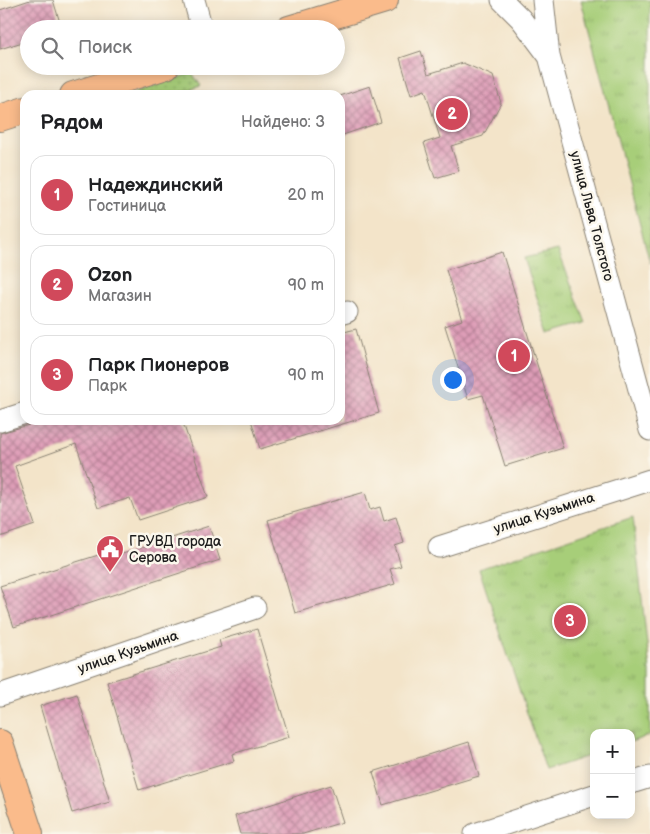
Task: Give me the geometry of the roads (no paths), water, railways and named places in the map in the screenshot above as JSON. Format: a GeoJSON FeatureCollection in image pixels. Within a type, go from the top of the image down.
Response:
{"type":"FeatureCollection","features":[{"type":"Feature","properties":{"kind":"main road"},"geometry":{"type":"LineString","coordinates":[[319,20],[385,0]]}},
{"type":"Feature","properties":{"kind":"main road"},"geometry":{"type":"LineString","coordinates":[[89,90],[137,75]]}},
{"type":"Feature","properties":{"kind":"main road"},"geometry":{"type":"LineString","coordinates":[[0,118],[20,112]]}},
{"type":"Feature","properties":{"kind":"main road"},"geometry":{"type":"LineString","coordinates":[[0,743],[30,834]]}},
{"type":"Feature","properties":{"kind":"street"},"geometry":{"type":"LineString","coordinates":[[194,0],[200,20]]}},
{"type":"Feature","properties":{"kind":"street"},"geometry":{"type":"LineString","coordinates":[[502,0],[521,19],[549,56]]}},
{"type":"Feature","properties":{"kind":"street","name":"улица Льва Толстого"},"geometry":{"type":"LineString","coordinates":[[543,0],[549,56],[650,430]]}},
{"type":"Feature","properties":{"kind":"street"},"geometry":{"type":"LineString","coordinates":[[0,421],[20,415]]}},
{"type":"Feature","properties":{"kind":"street","name":"улица Кузьмина"},"geometry":{"type":"LineString","coordinates":[[439,547],[650,480]]}},
{"type":"Feature","properties":{"kind":"street","name":"улица Кузьмина"},"geometry":{"type":"LineString","coordinates":[[0,695],[255,608]]}},
{"type":"Feature","properties":{"kind":"street"},"geometry":{"type":"LineString","coordinates":[[635,782],[650,777]]}},
{"type":"Feature","properties":{"kind":"street"},"geometry":{"type":"LineString","coordinates":[[475,834],[590,796]]}},
{"type":"Feature","properties":{"kind":"place","name":"Ozon"},"geometry":{"type":"Point","coordinates":[452,114]}},
{"type":"Feature","properties":{"kind":"place","name":"Надеждинский"},"geometry":{"type":"Point","coordinates":[514,356]}},
{"type":"Feature","properties":{"kind":"place","name":"ГРУВД города Серова"},"geometry":{"type":"Point","coordinates":[110,573]}},
{"type":"Feature","properties":{"kind":"place","name":"Парк Пионеров"},"geometry":{"type":"Point","coordinates":[570,621]}}]}
